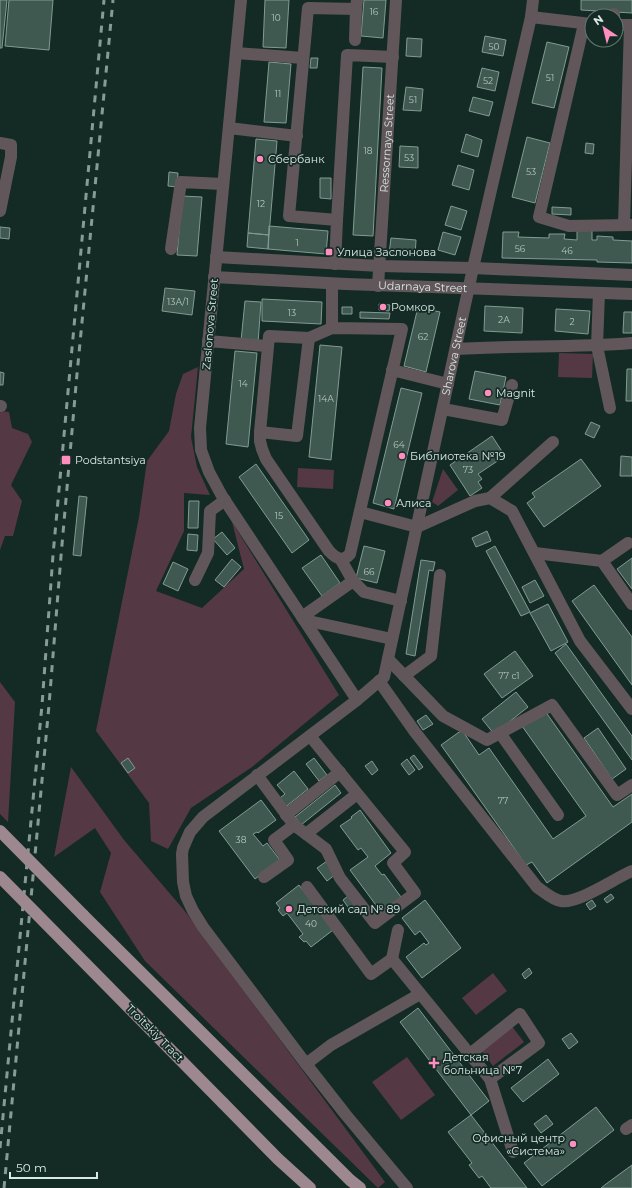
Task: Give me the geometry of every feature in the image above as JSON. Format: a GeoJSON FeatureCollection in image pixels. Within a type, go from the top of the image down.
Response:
{"type":"FeatureCollection","features":[{"type":"Feature","properties":{"kind":"main road"},"geometry":{"type":"LineString","coordinates":[[0,831],[350,1180],[360,1188]]}},
{"type":"Feature","properties":{"kind":"main road","name":"Troitskiy Tract"},"geometry":{"type":"LineString","coordinates":[[0,877],[278,1159],[310,1188]]}},
{"type":"Feature","properties":{"kind":"street","name":"Zaslonova Street"},"geometry":{"type":"LineString","coordinates":[[242,0],[200,428],[201,450],[209,472],[225,500],[357,700]]}},
{"type":"Feature","properties":{"kind":"street","name":"Ressornaya Street"},"geometry":{"type":"LineString","coordinates":[[378,286],[396,0]]}},
{"type":"Feature","properties":{"kind":"street","name":"Sharova Street"},"geometry":{"type":"LineString","coordinates":[[407,1188],[306,1064],[203,927],[186,896],[183,882],[182,854],[190,832],[203,817],[256,775],[357,700],[384,677],[473,268],[531,16],[533,0]]}},
{"type":"Feature","properties":{"kind":"street"},"geometry":{"type":"LineString","coordinates":[[337,220],[289,216],[308,8],[357,5],[355,40]]}},
{"type":"Feature","properties":{"kind":"street"},"geometry":{"type":"LineString","coordinates":[[531,16],[584,23]]}},
{"type":"Feature","properties":{"kind":"street"},"geometry":{"type":"LineString","coordinates":[[584,40],[539,217],[569,226],[628,225],[631,25]]}},
{"type":"Feature","properties":{"kind":"street"},"geometry":{"type":"LineString","coordinates":[[236,53],[304,58]]}},
{"type":"Feature","properties":{"kind":"street"},"geometry":{"type":"LineString","coordinates":[[335,264],[347,55],[393,57]]}},
{"type":"Feature","properties":{"kind":"street"},"geometry":{"type":"LineString","coordinates":[[229,128],[297,136]]}},
{"type":"Feature","properties":{"kind":"street"},"geometry":{"type":"LineString","coordinates":[[0,143],[11,145],[0,211]]}},
{"type":"Feature","properties":{"kind":"street"},"geometry":{"type":"LineString","coordinates":[[171,249],[181,182],[223,184]]}},
{"type":"Feature","properties":{"kind":"street","name":"Udarnaya Street"},"geometry":{"type":"LineString","coordinates":[[216,257],[380,266],[473,268],[632,275]]}},
{"type":"Feature","properties":{"kind":"street","name":"Udarnaya Street"},"geometry":{"type":"LineString","coordinates":[[214,277],[378,286],[632,294]]}},
{"type":"Feature","properties":{"kind":"street"},"geometry":{"type":"LineString","coordinates":[[332,284],[332,328]]}},
{"type":"Feature","properties":{"kind":"street"},"geometry":{"type":"LineString","coordinates":[[599,293],[596,346],[610,408]]}},
{"type":"Feature","properties":{"kind":"street"},"geometry":{"type":"LineString","coordinates":[[341,560],[347,558],[350,554],[402,329],[332,328],[309,338],[269,336],[260,432],[260,441],[266,460],[329,551],[336,558],[341,560],[353,581],[364,592],[401,601]]}},
{"type":"Feature","properties":{"kind":"street"},"geometry":{"type":"LineString","coordinates":[[260,432],[297,436],[309,338]]}},
{"type":"Feature","properties":{"kind":"street"},"geometry":{"type":"LineString","coordinates":[[208,341],[267,346]]}},
{"type":"Feature","properties":{"kind":"street"},"geometry":{"type":"LineString","coordinates":[[456,349],[490,347],[596,346],[632,343]]}},
{"type":"Feature","properties":{"kind":"street"},"geometry":{"type":"LineString","coordinates":[[392,370],[448,384]]}},
{"type":"Feature","properties":{"kind":"street"},"geometry":{"type":"LineString","coordinates":[[443,409],[502,420],[512,385]]}},
{"type":"Feature","properties":{"kind":"street"},"geometry":{"type":"LineString","coordinates":[[360,512],[417,527],[474,501],[490,498],[553,442]]}},
{"type":"Feature","properties":{"kind":"street"},"geometry":{"type":"LineString","coordinates":[[490,498],[512,511],[580,641],[632,709]]}},
{"type":"Feature","properties":{"kind":"street"},"geometry":{"type":"LineString","coordinates":[[195,580],[208,553],[210,510],[225,500]]}},
{"type":"Feature","properties":{"kind":"street"},"geometry":{"type":"LineString","coordinates":[[535,553],[602,561],[628,543]]}},
{"type":"Feature","properties":{"kind":"street"},"geometry":{"type":"LineString","coordinates":[[602,561],[632,604]]}},
{"type":"Feature","properties":{"kind":"street"},"geometry":{"type":"LineString","coordinates":[[404,676],[431,656],[440,575]]}},
{"type":"Feature","properties":{"kind":"street"},"geometry":{"type":"LineString","coordinates":[[303,619],[353,581]]}},
{"type":"Feature","properties":{"kind":"street"},"geometry":{"type":"LineString","coordinates":[[303,619],[392,639]]}},
{"type":"Feature","properties":{"kind":"street"},"geometry":{"type":"LineString","coordinates":[[388,660],[443,716],[487,740],[552,705],[617,795],[632,785]]}},
{"type":"Feature","properties":{"kind":"street"},"geometry":{"type":"LineString","coordinates":[[379,681],[415,732],[537,887],[546,894],[561,901],[575,900],[632,871]]}},
{"type":"Feature","properties":{"kind":"street"},"geometry":{"type":"LineString","coordinates":[[500,733],[558,815]]}},
{"type":"Feature","properties":{"kind":"street"},"geometry":{"type":"LineString","coordinates":[[256,775],[294,825],[326,849],[340,878],[375,923],[415,893],[392,863],[405,852],[310,736]]}},
{"type":"Feature","properties":{"kind":"street"},"geometry":{"type":"LineString","coordinates":[[286,815],[340,772]]}},
{"type":"Feature","properties":{"kind":"street"},"geometry":{"type":"LineString","coordinates":[[306,834],[357,794]]}},
{"type":"Feature","properties":{"kind":"street"},"geometry":{"type":"LineString","coordinates":[[264,877],[288,860],[274,840],[294,825]]}},
{"type":"Feature","properties":{"kind":"street"},"geometry":{"type":"LineString","coordinates":[[307,887],[371,974],[392,959],[398,930]]}},
{"type":"Feature","properties":{"kind":"street"},"geometry":{"type":"LineString","coordinates":[[392,959],[490,1079],[513,1152]]}},
{"type":"Feature","properties":{"kind":"street"},"geometry":{"type":"LineString","coordinates":[[306,1064],[331,1045],[420,994]]}},
{"type":"Feature","properties":{"kind":"street"},"geometry":{"type":"LineString","coordinates":[[470,1054],[520,1014],[539,1043],[490,1079]]}},
{"type":"Feature","properties":{"kind":"shaded area"},"geometry":{"type":"Polygon","coordinates":[[[559,353],[593,354],[592,378],[558,377],[559,353]]]}},
{"type":"Feature","properties":{"kind":"shaded area"},"geometry":{"type":"Polygon","coordinates":[[[198,367],[191,437],[197,467],[210,495],[184,493],[184,531],[156,591],[202,608],[244,569],[232,522],[339,695],[252,767],[191,808],[168,849],[151,841],[149,803],[96,731],[139,517],[147,461],[169,431],[176,394],[183,374],[198,367]]]}},
{"type":"Feature","properties":{"kind":"shaded area"},"geometry":{"type":"Polygon","coordinates":[[[1,411],[9,412],[12,428],[28,434],[32,442],[11,485],[22,501],[13,536],[5,536],[0,550],[0,413],[1,411]]]}},
{"type":"Feature","properties":{"kind":"shaded area"},"geometry":{"type":"Polygon","coordinates":[[[298,468],[334,470],[333,489],[297,487],[298,468]]]}},
{"type":"Feature","properties":{"kind":"shaded area"},"geometry":{"type":"Polygon","coordinates":[[[443,469],[458,490],[438,506],[432,502],[443,469]]]}},
{"type":"Feature","properties":{"kind":"shaded area"},"geometry":{"type":"Polygon","coordinates":[[[0,682],[15,702],[8,822],[0,814],[0,682]]]}},
{"type":"Feature","properties":{"kind":"shaded area"},"geometry":{"type":"Polygon","coordinates":[[[71,767],[124,840],[184,910],[385,1182],[378,1188],[145,961],[100,892],[111,853],[95,828],[54,857],[71,767]]]}},
{"type":"Feature","properties":{"kind":"shaded area"},"geometry":{"type":"Polygon","coordinates":[[[493,973],[507,991],[476,1015],[462,998],[493,973]]]}},
{"type":"Feature","properties":{"kind":"shaded area"},"geometry":{"type":"Polygon","coordinates":[[[511,1025],[524,1042],[493,1066],[480,1049],[511,1025]]]}},
{"type":"Feature","properties":{"kind":"shaded area"},"geometry":{"type":"Polygon","coordinates":[[[407,1057],[435,1095],[401,1120],[372,1082],[407,1057]]]}},
{"type":"Feature","properties":{"kind":"building"},"geometry":{"type":"Polygon","coordinates":[[[0,0],[7,0],[2,48],[0,48],[0,0]]]}},
{"type":"Feature","properties":{"kind":"building"},"geometry":{"type":"Polygon","coordinates":[[[9,0],[53,0],[49,50],[5,46],[9,0]]]}},
{"type":"Feature","properties":{"kind":"building"},"geometry":{"type":"Polygon","coordinates":[[[265,0],[289,0],[286,48],[263,47],[265,0]]]}},
{"type":"Feature","properties":{"kind":"building"},"geometry":{"type":"Polygon","coordinates":[[[364,0],[386,0],[383,38],[361,36],[364,0]]]}},
{"type":"Feature","properties":{"kind":"building"},"geometry":{"type":"Polygon","coordinates":[[[581,0],[632,0],[632,13],[624,13],[624,8],[584,8],[584,10],[581,10],[581,0]]]}},
{"type":"Feature","properties":{"kind":"building"},"geometry":{"type":"Polygon","coordinates":[[[485,36],[506,40],[503,56],[482,52],[485,36]]]}},
{"type":"Feature","properties":{"kind":"building"},"geometry":{"type":"Polygon","coordinates":[[[407,38],[422,39],[421,57],[406,56],[407,38]]]}},
{"type":"Feature","properties":{"kind":"building"},"geometry":{"type":"Polygon","coordinates":[[[547,42],[569,47],[554,108],[532,103],[547,42]]]}},
{"type":"Feature","properties":{"kind":"building"},"geometry":{"type":"Polygon","coordinates":[[[311,58],[318,58],[317,68],[310,68],[311,58]]]}},
{"type":"Feature","properties":{"kind":"building"},"geometry":{"type":"Polygon","coordinates":[[[269,62],[291,64],[286,123],[264,122],[269,62]]]}},
{"type":"Feature","properties":{"kind":"building"},"geometry":{"type":"Polygon","coordinates":[[[363,67],[382,68],[373,236],[353,235],[363,67]]]}},
{"type":"Feature","properties":{"kind":"building"},"geometry":{"type":"Polygon","coordinates":[[[482,68],[499,72],[495,91],[477,87],[482,68]]]}},
{"type":"Feature","properties":{"kind":"building"},"geometry":{"type":"Polygon","coordinates":[[[406,87],[423,89],[421,111],[403,110],[406,87]]]}},
{"type":"Feature","properties":{"kind":"building"},"geometry":{"type":"Polygon","coordinates":[[[473,97],[493,102],[489,116],[469,111],[473,97]]]}},
{"type":"Feature","properties":{"kind":"building"},"geometry":{"type":"Polygon","coordinates":[[[466,134],[482,140],[478,157],[461,152],[466,134]]]}},
{"type":"Feature","properties":{"kind":"building"},"geometry":{"type":"Polygon","coordinates":[[[527,137],[550,143],[535,203],[512,197],[527,137]]]}},
{"type":"Feature","properties":{"kind":"building"},"geometry":{"type":"Polygon","coordinates":[[[256,139],[277,141],[269,235],[248,233],[256,139]]]}},
{"type":"Feature","properties":{"kind":"building"},"geometry":{"type":"Polygon","coordinates":[[[586,143],[594,144],[593,154],[585,153],[586,143]]]}},
{"type":"Feature","properties":{"kind":"building"},"geometry":{"type":"Polygon","coordinates":[[[400,146],[418,147],[418,168],[399,167],[400,146]]]}},
{"type":"Feature","properties":{"kind":"building"},"geometry":{"type":"Polygon","coordinates":[[[458,165],[474,170],[469,190],[452,185],[458,165]]]}},
{"type":"Feature","properties":{"kind":"building"},"geometry":{"type":"Polygon","coordinates":[[[169,172],[178,173],[177,187],[168,186],[169,172]]]}},
{"type":"Feature","properties":{"kind":"building"},"geometry":{"type":"Polygon","coordinates":[[[320,178],[331,178],[331,199],[320,198],[320,178]]]}},
{"type":"Feature","properties":{"kind":"building"},"geometry":{"type":"Polygon","coordinates":[[[182,196],[202,197],[197,256],[177,255],[182,196]]]}},
{"type":"Feature","properties":{"kind":"building"},"geometry":{"type":"Polygon","coordinates":[[[451,206],[467,211],[461,230],[445,225],[451,206]]]}},
{"type":"Feature","properties":{"kind":"building"},"geometry":{"type":"Polygon","coordinates":[[[552,207],[571,208],[571,215],[552,214],[552,207]]]}},
{"type":"Feature","properties":{"kind":"building"},"geometry":{"type":"Polygon","coordinates":[[[269,226],[328,231],[326,254],[268,249],[269,226]]]}},
{"type":"Feature","properties":{"kind":"building"},"geometry":{"type":"Polygon","coordinates":[[[0,227],[10,228],[9,239],[0,238],[0,227]]]}},
{"type":"Feature","properties":{"kind":"building"},"geometry":{"type":"Polygon","coordinates":[[[577,229],[592,230],[592,240],[597,240],[597,236],[613,237],[613,240],[632,241],[632,263],[597,262],[597,260],[502,258],[503,232],[519,232],[518,237],[549,238],[549,234],[565,234],[564,239],[577,240],[577,229]]]}},
{"type":"Feature","properties":{"kind":"building"},"geometry":{"type":"Polygon","coordinates":[[[443,232],[461,237],[455,255],[438,250],[443,232]]]}},
{"type":"Feature","properties":{"kind":"building"},"geometry":{"type":"Polygon","coordinates":[[[248,233],[269,235],[268,249],[247,247],[248,233]]]}},
{"type":"Feature","properties":{"kind":"building"},"geometry":{"type":"Polygon","coordinates":[[[391,238],[416,240],[415,256],[389,254],[391,238]]]}},
{"type":"Feature","properties":{"kind":"building"},"geometry":{"type":"Polygon","coordinates":[[[165,288],[195,291],[192,315],[162,311],[165,288]]]}},
{"type":"Feature","properties":{"kind":"building"},"geometry":{"type":"Polygon","coordinates":[[[262,299],[322,302],[321,324],[262,321],[262,299]]]}},
{"type":"Feature","properties":{"kind":"building"},"geometry":{"type":"Polygon","coordinates":[[[245,301],[261,302],[258,343],[241,341],[245,301]]]}},
{"type":"Feature","properties":{"kind":"building"},"geometry":{"type":"Polygon","coordinates":[[[379,304],[390,305],[389,311],[379,310],[379,304]]]}},
{"type":"Feature","properties":{"kind":"building"},"geometry":{"type":"Polygon","coordinates":[[[485,306],[523,308],[522,333],[484,331],[485,306]]]}},
{"type":"Feature","properties":{"kind":"building"},"geometry":{"type":"Polygon","coordinates":[[[342,307],[352,307],[352,314],[342,314],[342,307]]]}},
{"type":"Feature","properties":{"kind":"building"},"geometry":{"type":"Polygon","coordinates":[[[418,307],[440,312],[426,372],[404,366],[418,307]]]}},
{"type":"Feature","properties":{"kind":"building"},"geometry":{"type":"Polygon","coordinates":[[[556,309],[590,311],[588,334],[555,331],[556,309]]]}},
{"type":"Feature","properties":{"kind":"building"},"geometry":{"type":"Polygon","coordinates":[[[360,312],[390,313],[389,319],[360,318],[360,312]]]}},
{"type":"Feature","properties":{"kind":"building"},"geometry":{"type":"Polygon","coordinates":[[[624,312],[632,312],[632,333],[623,333],[624,312]]]}},
{"type":"Feature","properties":{"kind":"building"},"geometry":{"type":"Polygon","coordinates":[[[320,345],[342,347],[331,460],[309,457],[320,345]]]}},
{"type":"Feature","properties":{"kind":"building"},"geometry":{"type":"Polygon","coordinates":[[[235,351],[257,353],[248,447],[226,444],[235,351]]]}},
{"type":"Feature","properties":{"kind":"building"},"geometry":{"type":"Polygon","coordinates":[[[627,369],[632,369],[632,401],[626,401],[627,369]]]}},
{"type":"Feature","properties":{"kind":"building"},"geometry":{"type":"Polygon","coordinates":[[[475,371],[506,377],[500,405],[469,399],[475,371]]]}},
{"type":"Feature","properties":{"kind":"building"},"geometry":{"type":"Polygon","coordinates":[[[0,372],[4,373],[3,385],[0,385],[0,372]]]}},
{"type":"Feature","properties":{"kind":"building"},"geometry":{"type":"Polygon","coordinates":[[[401,388],[422,393],[394,509],[373,503],[401,388]]]}},
{"type":"Feature","properties":{"kind":"building"},"geometry":{"type":"Polygon","coordinates":[[[591,422],[600,426],[594,438],[585,434],[591,422]]]}},
{"type":"Feature","properties":{"kind":"building"},"geometry":{"type":"Polygon","coordinates":[[[492,436],[505,456],[478,474],[482,479],[478,482],[482,488],[470,496],[450,465],[492,436]]]}},
{"type":"Feature","properties":{"kind":"building"},"geometry":{"type":"Polygon","coordinates":[[[621,456],[632,457],[632,476],[620,476],[621,456]]]}},
{"type":"Feature","properties":{"kind":"building"},"geometry":{"type":"Polygon","coordinates":[[[581,459],[601,486],[544,527],[527,503],[535,497],[532,493],[581,459]]]}},
{"type":"Feature","properties":{"kind":"building"},"geometry":{"type":"Polygon","coordinates":[[[256,464],[309,540],[292,553],[239,477],[256,464]]]}},
{"type":"Feature","properties":{"kind":"building"},"geometry":{"type":"Polygon","coordinates":[[[79,496],[87,497],[81,556],[73,555],[79,496]]]}},
{"type":"Feature","properties":{"kind":"building"},"geometry":{"type":"Polygon","coordinates":[[[189,501],[199,501],[198,528],[188,528],[189,501]]]}},
{"type":"Feature","properties":{"kind":"building"},"geometry":{"type":"Polygon","coordinates":[[[487,531],[491,541],[476,547],[472,538],[487,531]]]}},
{"type":"Feature","properties":{"kind":"building"},"geometry":{"type":"Polygon","coordinates":[[[222,532],[235,548],[227,555],[213,539],[222,532]]]}},
{"type":"Feature","properties":{"kind":"building"},"geometry":{"type":"Polygon","coordinates":[[[188,534],[198,535],[197,551],[187,550],[188,534]]]}},
{"type":"Feature","properties":{"kind":"building"},"geometry":{"type":"Polygon","coordinates":[[[364,546],[385,551],[377,583],[356,578],[364,546]]]}},
{"type":"Feature","properties":{"kind":"building"},"geometry":{"type":"Polygon","coordinates":[[[495,546],[530,612],[521,616],[486,551],[495,546]]]}},
{"type":"Feature","properties":{"kind":"building"},"geometry":{"type":"Polygon","coordinates":[[[321,555],[340,583],[322,596],[302,568],[321,555]]]}},
{"type":"Feature","properties":{"kind":"building"},"geometry":{"type":"Polygon","coordinates":[[[632,558],[632,589],[617,569],[632,558]]]}},
{"type":"Feature","properties":{"kind":"building"},"geometry":{"type":"Polygon","coordinates":[[[232,559],[241,567],[224,587],[215,580],[232,559]]]}},
{"type":"Feature","properties":{"kind":"building"},"geometry":{"type":"Polygon","coordinates":[[[421,560],[435,562],[433,571],[429,570],[415,656],[406,654],[421,560]]]}},
{"type":"Feature","properties":{"kind":"building"},"geometry":{"type":"Polygon","coordinates":[[[173,562],[188,569],[178,591],[163,584],[173,562]]]}},
{"type":"Feature","properties":{"kind":"building"},"geometry":{"type":"Polygon","coordinates":[[[535,580],[544,596],[530,603],[522,587],[535,580]]]}},
{"type":"Feature","properties":{"kind":"building"},"geometry":{"type":"Polygon","coordinates":[[[594,585],[632,637],[632,685],[572,601],[594,585]]]}},
{"type":"Feature","properties":{"kind":"building"},"geometry":{"type":"Polygon","coordinates":[[[548,604],[568,642],[551,651],[530,613],[548,604]]]}},
{"type":"Feature","properties":{"kind":"building"},"geometry":{"type":"Polygon","coordinates":[[[566,644],[632,736],[632,760],[555,653],[566,644]]]}},
{"type":"Feature","properties":{"kind":"building"},"geometry":{"type":"Polygon","coordinates":[[[515,651],[533,676],[502,698],[484,674],[515,651]]]}},
{"type":"Feature","properties":{"kind":"building"},"geometry":{"type":"Polygon","coordinates":[[[516,692],[528,707],[494,734],[482,719],[516,692]]]}},
{"type":"Feature","properties":{"kind":"building"},"geometry":{"type":"Polygon","coordinates":[[[545,711],[613,807],[632,794],[632,822],[547,883],[532,862],[526,865],[441,745],[462,730],[479,755],[489,748],[553,839],[586,816],[522,726],[545,711]]]}},
{"type":"Feature","properties":{"kind":"building"},"geometry":{"type":"Polygon","coordinates":[[[426,715],[433,724],[423,730],[417,721],[426,715]]]}},
{"type":"Feature","properties":{"kind":"building"},"geometry":{"type":"Polygon","coordinates":[[[598,728],[626,769],[612,779],[584,738],[598,728]]]}},
{"type":"Feature","properties":{"kind":"building"},"geometry":{"type":"Polygon","coordinates":[[[414,755],[423,767],[419,770],[410,758],[414,755]]]}},
{"type":"Feature","properties":{"kind":"building"},"geometry":{"type":"Polygon","coordinates":[[[128,758],[135,768],[128,773],[121,763],[128,758]]]}},
{"type":"Feature","properties":{"kind":"building"},"geometry":{"type":"Polygon","coordinates":[[[314,758],[327,775],[319,781],[306,764],[314,758]]]}},
{"type":"Feature","properties":{"kind":"building"},"geometry":{"type":"Polygon","coordinates":[[[407,759],[415,770],[409,775],[401,764],[407,759]]]}},
{"type":"Feature","properties":{"kind":"building"},"geometry":{"type":"Polygon","coordinates":[[[372,761],[378,770],[372,775],[365,766],[372,761]]]}},
{"type":"Feature","properties":{"kind":"building"},"geometry":{"type":"Polygon","coordinates":[[[294,771],[308,789],[283,809],[276,801],[285,794],[277,785],[294,771]]]}},
{"type":"Feature","properties":{"kind":"building"},"geometry":{"type":"Polygon","coordinates":[[[335,785],[341,793],[301,825],[295,817],[335,785]]]}},
{"type":"Feature","properties":{"kind":"building"},"geometry":{"type":"Polygon","coordinates":[[[261,800],[276,820],[258,833],[253,834],[263,846],[267,843],[280,860],[255,879],[219,831],[261,800]]]}},
{"type":"Feature","properties":{"kind":"building"},"geometry":{"type":"Polygon","coordinates":[[[360,810],[391,853],[375,866],[382,875],[384,874],[401,897],[381,912],[350,870],[368,857],[361,848],[358,850],[340,826],[352,818],[351,817],[360,810]]]}},
{"type":"Feature","properties":{"kind":"building"},"geometry":{"type":"Polygon","coordinates":[[[327,861],[336,874],[327,881],[317,868],[327,861]]]}},
{"type":"Feature","properties":{"kind":"building"},"geometry":{"type":"Polygon","coordinates":[[[299,885],[333,930],[311,947],[306,941],[304,942],[299,937],[303,934],[287,913],[283,916],[278,910],[280,908],[276,903],[299,885]]]}},
{"type":"Feature","properties":{"kind":"building"},"geometry":{"type":"Polygon","coordinates":[[[611,894],[614,898],[607,903],[604,899],[611,894]]]}},
{"type":"Feature","properties":{"kind":"building"},"geometry":{"type":"Polygon","coordinates":[[[348,896],[355,906],[350,910],[343,900],[348,896]]]}},
{"type":"Feature","properties":{"kind":"building"},"geometry":{"type":"Polygon","coordinates":[[[425,900],[461,948],[422,978],[406,957],[424,943],[426,945],[429,943],[420,931],[415,935],[402,918],[425,900]]]}},
{"type":"Feature","properties":{"kind":"building"},"geometry":{"type":"Polygon","coordinates":[[[592,900],[596,906],[590,910],[586,904],[592,900]]]}},
{"type":"Feature","properties":{"kind":"building"},"geometry":{"type":"Polygon","coordinates":[[[529,968],[532,973],[525,979],[522,974],[529,968]]]}},
{"type":"Feature","properties":{"kind":"building"},"geometry":{"type":"Polygon","coordinates":[[[418,1008],[489,1101],[471,1115],[400,1022],[418,1008]]]}},
{"type":"Feature","properties":{"kind":"building"},"geometry":{"type":"Polygon","coordinates":[[[571,1033],[578,1042],[569,1049],[562,1039],[571,1033]]]}},
{"type":"Feature","properties":{"kind":"building"},"geometry":{"type":"Polygon","coordinates":[[[548,1059],[559,1074],[523,1102],[511,1088],[548,1059]]]}},
{"type":"Feature","properties":{"kind":"building","name":"Офисный центр «Система»"},"geometry":{"type":"Polygon","coordinates":[[[596,1107],[614,1130],[542,1186],[524,1163],[596,1107]]]}},
{"type":"Feature","properties":{"kind":"building"},"geometry":{"type":"Polygon","coordinates":[[[471,1115],[527,1188],[491,1188],[482,1176],[479,1178],[469,1165],[472,1163],[448,1132],[471,1115]]]}},
{"type":"Feature","properties":{"kind":"building"},"geometry":{"type":"Polygon","coordinates":[[[546,1115],[553,1124],[541,1133],[534,1124],[546,1115]]]}},
{"type":"Feature","properties":{"kind":"building"},"geometry":{"type":"Polygon","coordinates":[[[632,1165],[632,1188],[601,1188],[606,1184],[632,1165]]]}},
{"type":"Feature","properties":{"kind":"railway"},"geometry":{"type":"LineString","coordinates":[[0,1148],[42,705],[53,555],[104,0]]}},
{"type":"Feature","properties":{"kind":"railway"},"geometry":{"type":"LineString","coordinates":[[4,1188],[49,705],[77,374],[113,0]]}},
{"type":"Feature","properties":{"kind":"place","name":"Сбербанк"},"geometry":{"type":"Point","coordinates":[260,159]}},
{"type":"Feature","properties":{"kind":"place","name":"Улица Заслонова"},"geometry":{"type":"Point","coordinates":[329,252]}},
{"type":"Feature","properties":{"kind":"place","name":"Ромкор"},"geometry":{"type":"Point","coordinates":[383,307]}},
{"type":"Feature","properties":{"kind":"place","name":"Magnit"},"geometry":{"type":"Point","coordinates":[488,393]}},
{"type":"Feature","properties":{"kind":"place","name":"Библиотека №19"},"geometry":{"type":"Point","coordinates":[402,456]}},
{"type":"Feature","properties":{"kind":"place","name":"Podstantsiya"},"geometry":{"type":"Point","coordinates":[66,460]}},
{"type":"Feature","properties":{"kind":"place","name":"Алиса"},"geometry":{"type":"Point","coordinates":[388,503]}},
{"type":"Feature","properties":{"kind":"place","name":"Детский сад № 89"},"geometry":{"type":"Point","coordinates":[289,909]}},
{"type":"Feature","properties":{"kind":"place","name":"Детская больница №7"},"geometry":{"type":"Point","coordinates":[434,1063]}},
{"type":"Feature","properties":{"kind":"place","name":"Офисный центр «Система»"},"geometry":{"type":"Point","coordinates":[573,1144]}}]}
